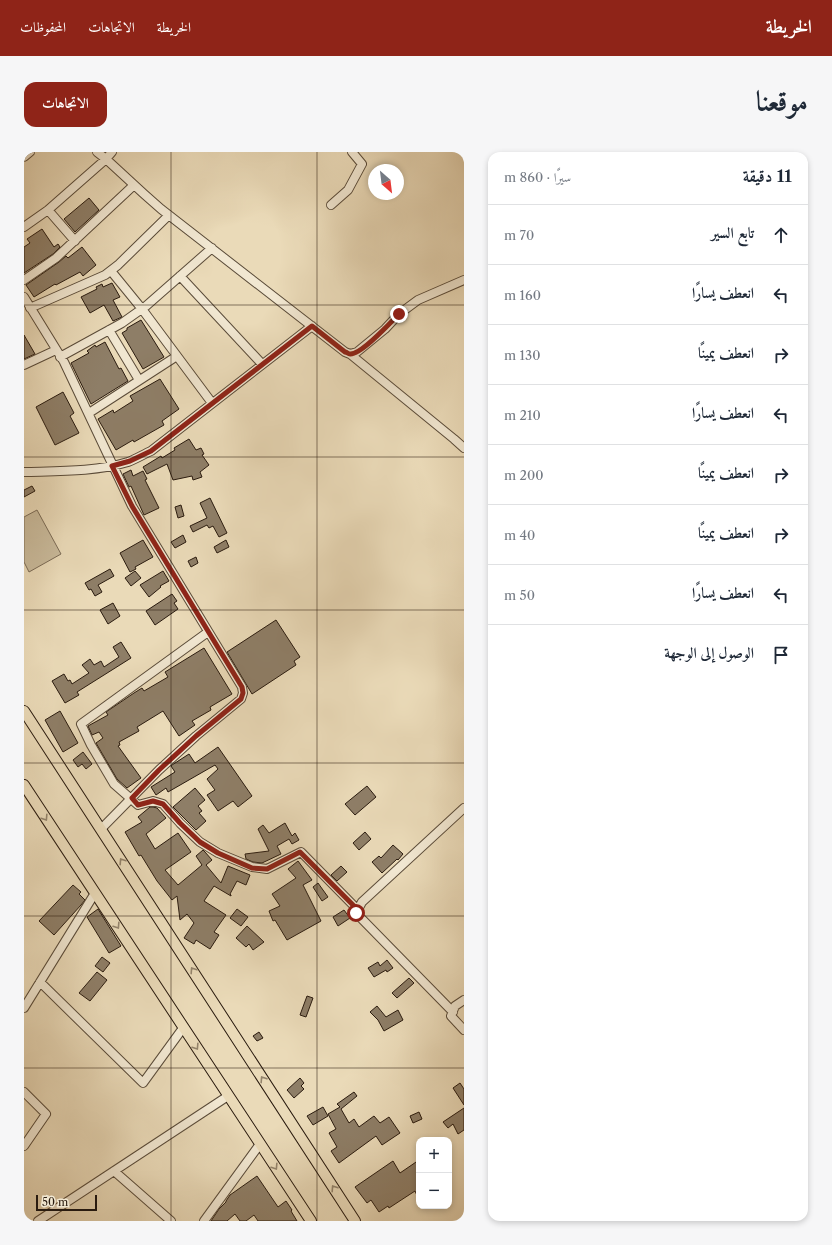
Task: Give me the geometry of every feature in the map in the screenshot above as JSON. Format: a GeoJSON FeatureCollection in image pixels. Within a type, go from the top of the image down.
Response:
{"type":"FeatureCollection","features":[{"type":"Feature","properties":{"kind":"main road"},"geometry":{"type":"LineString","coordinates":[[24,711],[355,1221]]}},
{"type":"Feature","properties":{"kind":"main road"},"geometry":{"type":"LineString","coordinates":[[24,785],[311,1221]]}},
{"type":"Feature","properties":{"kind":"street"},"geometry":{"type":"LineString","coordinates":[[24,157],[30,152]]}},
{"type":"Feature","properties":{"kind":"street"},"geometry":{"type":"LineString","coordinates":[[97,152],[169,215],[345,352],[350,354],[454,438],[464,448]]}},
{"type":"Feature","properties":{"kind":"street"},"geometry":{"type":"LineString","coordinates":[[24,227],[48,210],[112,152]]}},
{"type":"Feature","properties":{"kind":"street"},"geometry":{"type":"LineString","coordinates":[[331,205],[348,190],[362,164],[352,152]]}},
{"type":"Feature","properties":{"kind":"street"},"geometry":{"type":"LineString","coordinates":[[24,280],[56,258],[75,242],[134,185]]}},
{"type":"Feature","properties":{"kind":"street"},"geometry":{"type":"LineString","coordinates":[[48,210],[75,242]]}},
{"type":"Feature","properties":{"kind":"street"},"geometry":{"type":"LineString","coordinates":[[30,308],[88,283],[111,271],[169,215]]}},
{"type":"Feature","properties":{"kind":"street"},"geometry":{"type":"LineString","coordinates":[[24,365],[58,353],[122,323],[142,309],[212,248]]}},
{"type":"Feature","properties":{"kind":"street"},"geometry":{"type":"LineString","coordinates":[[111,271],[142,309],[212,403]]}},
{"type":"Feature","properties":{"kind":"street"},"geometry":{"type":"LineString","coordinates":[[180,276],[262,364]]}},
{"type":"Feature","properties":{"kind":"street"},"geometry":{"type":"LineString","coordinates":[[350,354],[357,352],[385,329],[399,314],[418,300],[464,280]]}},
{"type":"Feature","properties":{"kind":"street"},"geometry":{"type":"LineString","coordinates":[[24,297],[76,386],[112,466],[132,506],[242,687],[243,693],[241,699],[196,736],[159,770],[101,829]]}},
{"type":"Feature","properties":{"kind":"street"},"geometry":{"type":"LineString","coordinates":[[24,472],[84,470],[112,466],[130,461],[151,451],[312,326]]}},
{"type":"Feature","properties":{"kind":"street"},"geometry":{"type":"LineString","coordinates":[[109,330],[139,380]]}},
{"type":"Feature","properties":{"kind":"street"},"geometry":{"type":"LineString","coordinates":[[89,413],[177,356]]}},
{"type":"Feature","properties":{"kind":"street"},"geometry":{"type":"LineString","coordinates":[[208,632],[81,724],[91,745],[114,784],[132,798],[138,805],[153,801],[163,804],[200,842],[218,853],[252,868],[267,869],[300,852],[356,908],[356,913],[453,1012]]}},
{"type":"Feature","properties":{"kind":"street"},"geometry":{"type":"LineString","coordinates":[[356,913],[362,902],[464,808]]}},
{"type":"Feature","properties":{"kind":"street"},"geometry":{"type":"LineString","coordinates":[[24,1008],[95,893]]}},
{"type":"Feature","properties":{"kind":"street"},"geometry":{"type":"LineString","coordinates":[[40,982],[143,1083],[183,1028]]}},
{"type":"Feature","properties":{"kind":"street"},"geometry":{"type":"LineString","coordinates":[[464,1000],[455,1006],[451,1016],[464,1030]]}},
{"type":"Feature","properties":{"kind":"street"},"geometry":{"type":"LineString","coordinates":[[24,1092],[46,1114],[24,1146]]}},
{"type":"Feature","properties":{"kind":"street"},"geometry":{"type":"LineString","coordinates":[[38,1221],[228,1096]]}},
{"type":"Feature","properties":{"kind":"street"},"geometry":{"type":"LineString","coordinates":[[204,1221],[260,1144]]}},
{"type":"Feature","properties":{"kind":"street"},"geometry":{"type":"LineString","coordinates":[[114,1171],[171,1221]]}},
{"type":"Feature","properties":{"kind":"shaded area"},"geometry":{"type":"Polygon","coordinates":[[[37,510],[61,554],[29,572],[24,562],[24,517],[37,510]]]}},
{"type":"Feature","properties":{"kind":"building"},"geometry":{"type":"Polygon","coordinates":[[[89,198],[99,210],[75,232],[64,219],[89,198]]]}},
{"type":"Feature","properties":{"kind":"building"},"geometry":{"type":"Polygon","coordinates":[[[42,229],[54,247],[58,244],[60,247],[53,254],[24,273],[24,247],[30,243],[27,239],[42,229]]]}},
{"type":"Feature","properties":{"kind":"building"},"geometry":{"type":"Polygon","coordinates":[[[82,247],[96,265],[83,276],[80,272],[56,285],[55,284],[34,297],[26,285],[66,256],[68,258],[82,247]]]}},
{"type":"Feature","properties":{"kind":"building"},"geometry":{"type":"Polygon","coordinates":[[[112,283],[120,297],[113,300],[122,317],[113,321],[104,305],[90,313],[81,297],[97,289],[96,287],[102,284],[103,287],[112,283]]]}},
{"type":"Feature","properties":{"kind":"building"},"geometry":{"type":"Polygon","coordinates":[[[141,320],[164,357],[143,369],[122,333],[127,330],[127,328],[141,320]]]}},
{"type":"Feature","properties":{"kind":"building"},"geometry":{"type":"Polygon","coordinates":[[[24,335],[35,354],[24,359],[24,335]]]}},
{"type":"Feature","properties":{"kind":"building"},"geometry":{"type":"Polygon","coordinates":[[[105,342],[119,369],[121,368],[128,381],[91,404],[71,363],[89,353],[87,351],[95,345],[96,347],[105,342]]]}},
{"type":"Feature","properties":{"kind":"building"},"geometry":{"type":"Polygon","coordinates":[[[160,379],[179,409],[162,421],[164,425],[134,442],[133,440],[116,450],[98,419],[113,410],[114,413],[133,401],[130,396],[160,379]]]}},
{"type":"Feature","properties":{"kind":"building"},"geometry":{"type":"Polygon","coordinates":[[[63,392],[74,413],[70,416],[79,433],[55,445],[36,407],[63,392]]]}},
{"type":"Feature","properties":{"kind":"building"},"geometry":{"type":"Polygon","coordinates":[[[189,439],[196,450],[201,448],[204,454],[202,455],[209,465],[200,472],[202,477],[193,480],[192,476],[173,480],[167,464],[147,474],[143,467],[161,456],[162,458],[175,450],[174,448],[189,439]]]}},
{"type":"Feature","properties":{"kind":"building"},"geometry":{"type":"Polygon","coordinates":[[[131,470],[133,476],[143,471],[147,479],[145,480],[159,508],[144,515],[131,486],[129,487],[123,474],[131,470]]]}},
{"type":"Feature","properties":{"kind":"building"},"geometry":{"type":"Polygon","coordinates":[[[32,486],[35,491],[24,497],[24,490],[32,486]]]}},
{"type":"Feature","properties":{"kind":"building"},"geometry":{"type":"Polygon","coordinates":[[[210,498],[227,533],[219,537],[213,526],[209,528],[207,525],[193,532],[190,526],[207,518],[200,503],[210,498]]]}},
{"type":"Feature","properties":{"kind":"building"},"geometry":{"type":"Polygon","coordinates":[[[181,505],[184,516],[178,518],[175,507],[181,505]]]}},
{"type":"Feature","properties":{"kind":"building"},"geometry":{"type":"Polygon","coordinates":[[[183,535],[186,542],[175,548],[171,542],[183,535]]]}},
{"type":"Feature","properties":{"kind":"building"},"geometry":{"type":"Polygon","coordinates":[[[143,540],[153,557],[135,567],[136,569],[130,572],[120,553],[143,540]]]}},
{"type":"Feature","properties":{"kind":"building"},"geometry":{"type":"Polygon","coordinates":[[[226,540],[229,547],[217,553],[214,547],[226,540]]]}},
{"type":"Feature","properties":{"kind":"building"},"geometry":{"type":"Polygon","coordinates":[[[196,557],[198,563],[191,567],[188,561],[196,557]]]}},
{"type":"Feature","properties":{"kind":"building"},"geometry":{"type":"Polygon","coordinates":[[[110,569],[114,576],[98,585],[102,592],[95,596],[85,583],[110,569]]]}},
{"type":"Feature","properties":{"kind":"building"},"geometry":{"type":"Polygon","coordinates":[[[135,571],[141,578],[131,586],[125,578],[135,571]]]}},
{"type":"Feature","properties":{"kind":"building"},"geometry":{"type":"Polygon","coordinates":[[[163,571],[169,581],[160,586],[161,587],[149,597],[140,585],[163,571]]]}},
{"type":"Feature","properties":{"kind":"building"},"geometry":{"type":"Polygon","coordinates":[[[172,594],[177,601],[174,603],[178,609],[155,625],[146,611],[172,594]]]}},
{"type":"Feature","properties":{"kind":"building"},"geometry":{"type":"Polygon","coordinates":[[[113,603],[120,616],[108,624],[100,610],[113,603]]]}},
{"type":"Feature","properties":{"kind":"building"},"geometry":{"type":"Polygon","coordinates":[[[276,620],[300,657],[294,661],[296,665],[252,694],[227,652],[276,620]]]}},
{"type":"Feature","properties":{"kind":"building"},"geometry":{"type":"Polygon","coordinates":[[[121,642],[131,658],[77,692],[79,695],[65,703],[52,681],[64,674],[68,681],[70,680],[72,684],[89,673],[82,665],[90,659],[94,665],[101,661],[104,667],[119,657],[113,647],[121,642]]]}},
{"type":"Feature","properties":{"kind":"building"},"geometry":{"type":"Polygon","coordinates":[[[204,648],[232,694],[210,707],[211,710],[192,721],[195,725],[179,736],[163,711],[137,727],[139,731],[119,742],[120,745],[118,746],[141,778],[127,788],[117,779],[96,743],[103,738],[99,732],[92,735],[88,726],[108,715],[106,712],[142,688],[144,691],[168,677],[165,672],[204,648]]]}},
{"type":"Feature","properties":{"kind":"building"},"geometry":{"type":"Polygon","coordinates":[[[60,711],[78,743],[63,752],[45,720],[60,711]]]}},
{"type":"Feature","properties":{"kind":"building"},"geometry":{"type":"Polygon","coordinates":[[[218,747],[252,796],[238,807],[233,801],[218,811],[207,795],[215,790],[207,779],[218,769],[215,765],[168,792],[166,788],[156,795],[151,787],[175,772],[171,766],[172,765],[189,754],[195,763],[218,747]]]}},
{"type":"Feature","properties":{"kind":"building"},"geometry":{"type":"Polygon","coordinates":[[[83,752],[92,764],[86,769],[82,764],[78,767],[73,760],[83,752]]]}},
{"type":"Feature","properties":{"kind":"building"},"geometry":{"type":"Polygon","coordinates":[[[367,786],[376,797],[355,815],[345,804],[367,786]]]}},
{"type":"Feature","properties":{"kind":"building"},"geometry":{"type":"Polygon","coordinates":[[[195,788],[205,800],[198,806],[202,811],[199,813],[206,821],[196,830],[173,807],[195,788]]]}},
{"type":"Feature","properties":{"kind":"building"},"geometry":{"type":"Polygon","coordinates":[[[150,807],[157,808],[166,818],[146,834],[155,849],[178,833],[191,852],[165,870],[178,885],[202,865],[196,856],[203,850],[212,860],[206,865],[221,883],[228,866],[250,875],[246,885],[237,881],[230,894],[231,896],[214,886],[204,901],[226,915],[214,932],[219,935],[210,949],[196,940],[194,944],[184,938],[194,923],[187,914],[180,920],[177,896],[172,900],[157,881],[141,855],[139,856],[125,832],[142,822],[138,817],[150,807]]]}},
{"type":"Feature","properties":{"kind":"building"},"geometry":{"type":"Polygon","coordinates":[[[285,823],[292,836],[295,833],[299,840],[292,844],[289,839],[277,846],[281,854],[262,863],[253,862],[246,859],[245,854],[269,851],[258,829],[263,825],[269,833],[285,823]]]}},
{"type":"Feature","properties":{"kind":"building"},"geometry":{"type":"Polygon","coordinates":[[[365,832],[371,839],[359,850],[353,843],[365,832]]]}},
{"type":"Feature","properties":{"kind":"building"},"geometry":{"type":"Polygon","coordinates":[[[393,845],[403,854],[382,873],[372,862],[379,856],[381,858],[393,845]]]}},
{"type":"Feature","properties":{"kind":"building"},"geometry":{"type":"Polygon","coordinates":[[[298,861],[312,880],[303,885],[321,921],[287,940],[275,920],[273,921],[269,911],[280,906],[272,894],[296,878],[288,869],[298,861]]]}},
{"type":"Feature","properties":{"kind":"building"},"geometry":{"type":"Polygon","coordinates":[[[341,866],[347,872],[337,881],[331,875],[341,866]]]}},
{"type":"Feature","properties":{"kind":"building"},"geometry":{"type":"Polygon","coordinates":[[[318,883],[328,897],[322,901],[313,887],[318,883]]]}},
{"type":"Feature","properties":{"kind":"building"},"geometry":{"type":"Polygon","coordinates":[[[73,885],[81,892],[79,894],[85,900],[54,935],[39,921],[73,885]]]}},
{"type":"Feature","properties":{"kind":"building"},"geometry":{"type":"Polygon","coordinates":[[[98,909],[121,946],[109,953],[87,917],[98,909]]]}},
{"type":"Feature","properties":{"kind":"building"},"geometry":{"type":"Polygon","coordinates":[[[237,909],[248,917],[241,926],[230,918],[237,909]]]}},
{"type":"Feature","properties":{"kind":"building"},"geometry":{"type":"Polygon","coordinates":[[[344,910],[350,918],[338,926],[333,917],[344,910]]]}},
{"type":"Feature","properties":{"kind":"building"},"geometry":{"type":"Polygon","coordinates":[[[247,926],[264,942],[253,950],[249,944],[246,947],[236,938],[247,926]]]}},
{"type":"Feature","properties":{"kind":"building"},"geometry":{"type":"Polygon","coordinates":[[[102,957],[110,963],[103,972],[95,966],[102,957]]]}},
{"type":"Feature","properties":{"kind":"building"},"geometry":{"type":"Polygon","coordinates":[[[387,960],[393,968],[374,977],[368,968],[378,962],[380,966],[387,960]]]}},
{"type":"Feature","properties":{"kind":"building"},"geometry":{"type":"Polygon","coordinates":[[[97,972],[107,980],[90,1001],[79,993],[97,972]]]}},
{"type":"Feature","properties":{"kind":"building"},"geometry":{"type":"Polygon","coordinates":[[[409,978],[414,983],[397,998],[392,993],[409,978]]]}},
{"type":"Feature","properties":{"kind":"building"},"geometry":{"type":"Polygon","coordinates":[[[307,996],[313,998],[306,1017],[300,1015],[307,996]]]}},
{"type":"Feature","properties":{"kind":"building"},"geometry":{"type":"Polygon","coordinates":[[[377,1006],[386,1017],[398,1010],[403,1020],[384,1031],[378,1020],[370,1012],[377,1006]]]}},
{"type":"Feature","properties":{"kind":"building"},"geometry":{"type":"Polygon","coordinates":[[[259,1032],[263,1038],[257,1041],[253,1036],[259,1032]]]}},
{"type":"Feature","properties":{"kind":"building"},"geometry":{"type":"Polygon","coordinates":[[[300,1078],[304,1083],[301,1086],[304,1089],[294,1098],[287,1090],[300,1078]]]}},
{"type":"Feature","properties":{"kind":"building"},"geometry":{"type":"Polygon","coordinates":[[[460,1083],[464,1089],[464,1105],[453,1088],[460,1083]]]}},
{"type":"Feature","properties":{"kind":"building"},"geometry":{"type":"Polygon","coordinates":[[[354,1092],[357,1096],[341,1109],[349,1123],[354,1119],[359,1127],[374,1116],[380,1123],[389,1117],[400,1133],[382,1145],[376,1136],[339,1163],[331,1151],[337,1147],[329,1133],[336,1129],[328,1114],[340,1107],[337,1104],[354,1092]]]}},
{"type":"Feature","properties":{"kind":"building"},"geometry":{"type":"Polygon","coordinates":[[[323,1107],[328,1116],[313,1125],[307,1116],[323,1107]]]}},
{"type":"Feature","properties":{"kind":"building"},"geometry":{"type":"Polygon","coordinates":[[[464,1108],[464,1130],[458,1134],[453,1124],[448,1128],[443,1122],[464,1108]]]}},
{"type":"Feature","properties":{"kind":"building"},"geometry":{"type":"Polygon","coordinates":[[[419,1112],[422,1119],[413,1123],[410,1116],[419,1112]]]}},
{"type":"Feature","properties":{"kind":"building"},"geometry":{"type":"Polygon","coordinates":[[[393,1161],[400,1173],[416,1162],[416,1193],[415,1191],[389,1208],[388,1206],[379,1212],[371,1200],[367,1203],[355,1187],[393,1161]]]}},
{"type":"Feature","properties":{"kind":"building"},"geometry":{"type":"Polygon","coordinates":[[[257,1176],[278,1207],[286,1201],[297,1221],[258,1221],[254,1215],[246,1221],[240,1221],[235,1214],[227,1221],[211,1221],[230,1195],[257,1176]]]}},
{"type":"Feature","properties":{"kind":"route"},"geometry":{"type":"LineString","coordinates":[[356,913],[356,908],[300,852],[267,869],[252,868],[218,853],[200,842],[163,804],[153,801],[138,805],[132,798],[159,770],[196,736],[241,699],[243,693],[242,687],[132,506],[112,466],[130,461],[151,451],[312,326],[345,352],[350,354],[357,352],[370,342],[399,314]]}}]}
